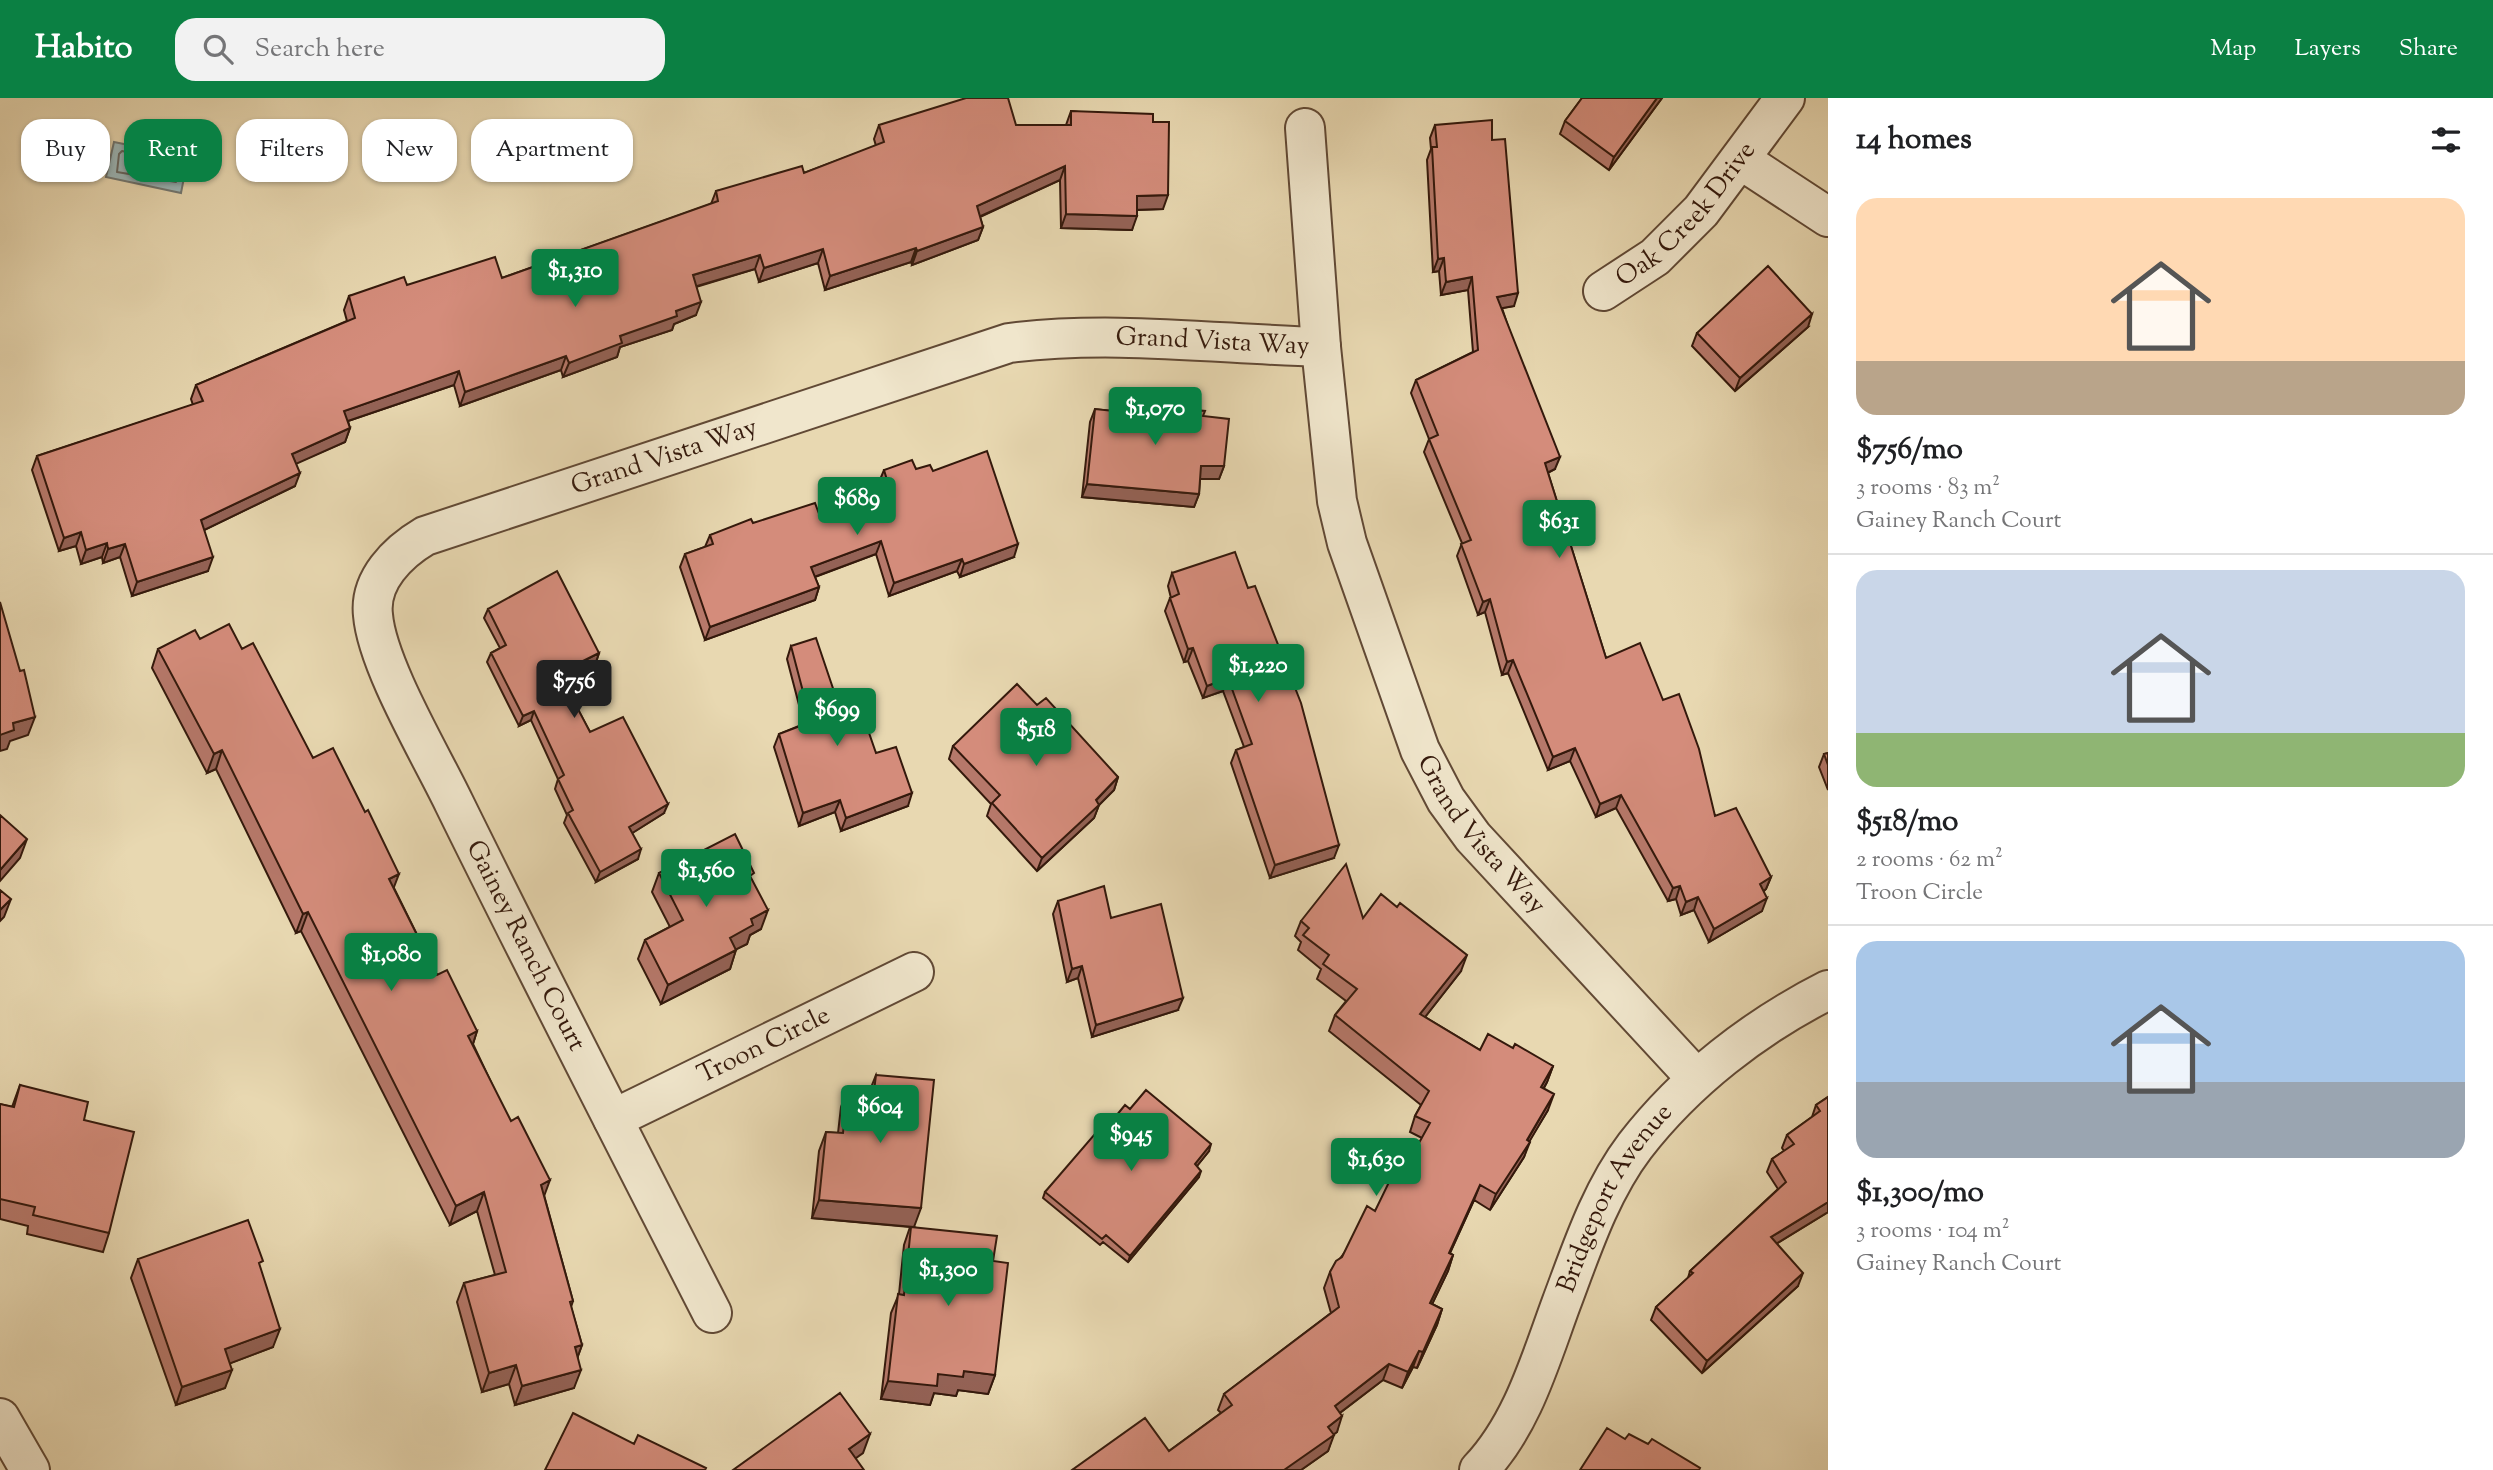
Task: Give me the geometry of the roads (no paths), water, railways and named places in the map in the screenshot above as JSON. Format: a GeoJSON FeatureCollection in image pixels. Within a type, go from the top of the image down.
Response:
{"type":"FeatureCollection","features":[{"type":"Feature","properties":{"kind":"street","name":"Oak Creek Drive"},"geometry":{"type":"LineString","coordinates":[[1603,291],[1655,257],[1701,211],[1785,98]]}},
{"type":"Feature","properties":{"kind":"street"},"geometry":{"type":"LineString","coordinates":[[1305,128],[1321,347]]}},
{"type":"Feature","properties":{"kind":"street"},"geometry":{"type":"LineString","coordinates":[[1741,160],[1828,217]]}},
{"type":"Feature","properties":{"kind":"street","name":"Grand Vista Way"},"geometry":{"type":"LineString","coordinates":[[385,571],[403,549],[425,536],[1009,343],[1057,337],[1321,347],[1337,501],[1347,543],[1420,750],[1446,800],[1474,837],[1696,1079]]}},
{"type":"Feature","properties":{"kind":"street","name":"Gainey Ranch Court"},"geometry":{"type":"LineString","coordinates":[[385,571],[374,596],[372,614],[382,653],[613,1119],[712,1312]]}},
{"type":"Feature","properties":{"kind":"street","name":"Troon Circle"},"geometry":{"type":"LineString","coordinates":[[613,1119],[914,972]]}},
{"type":"Feature","properties":{"kind":"street","name":"Bridgeport Avenue"},"geometry":{"type":"LineString","coordinates":[[1479,1470],[1521,1409],[1589,1228],[1634,1147],[1696,1079],[1782,1013],[1828,990]]}},
{"type":"Feature","properties":{"kind":"street"},"geometry":{"type":"LineString","coordinates":[[0,1418],[30,1470]]}},
{"type":"Feature","properties":{"kind":"water"},"geometry":{"type":"Polygon","coordinates":[[[114,142],[124,144],[124,181],[110,178],[114,142]]]}},
{"type":"Feature","properties":{"kind":"water"},"geometry":{"type":"Polygon","coordinates":[[[129,182],[183,182],[181,193],[129,182]]]}}]}
